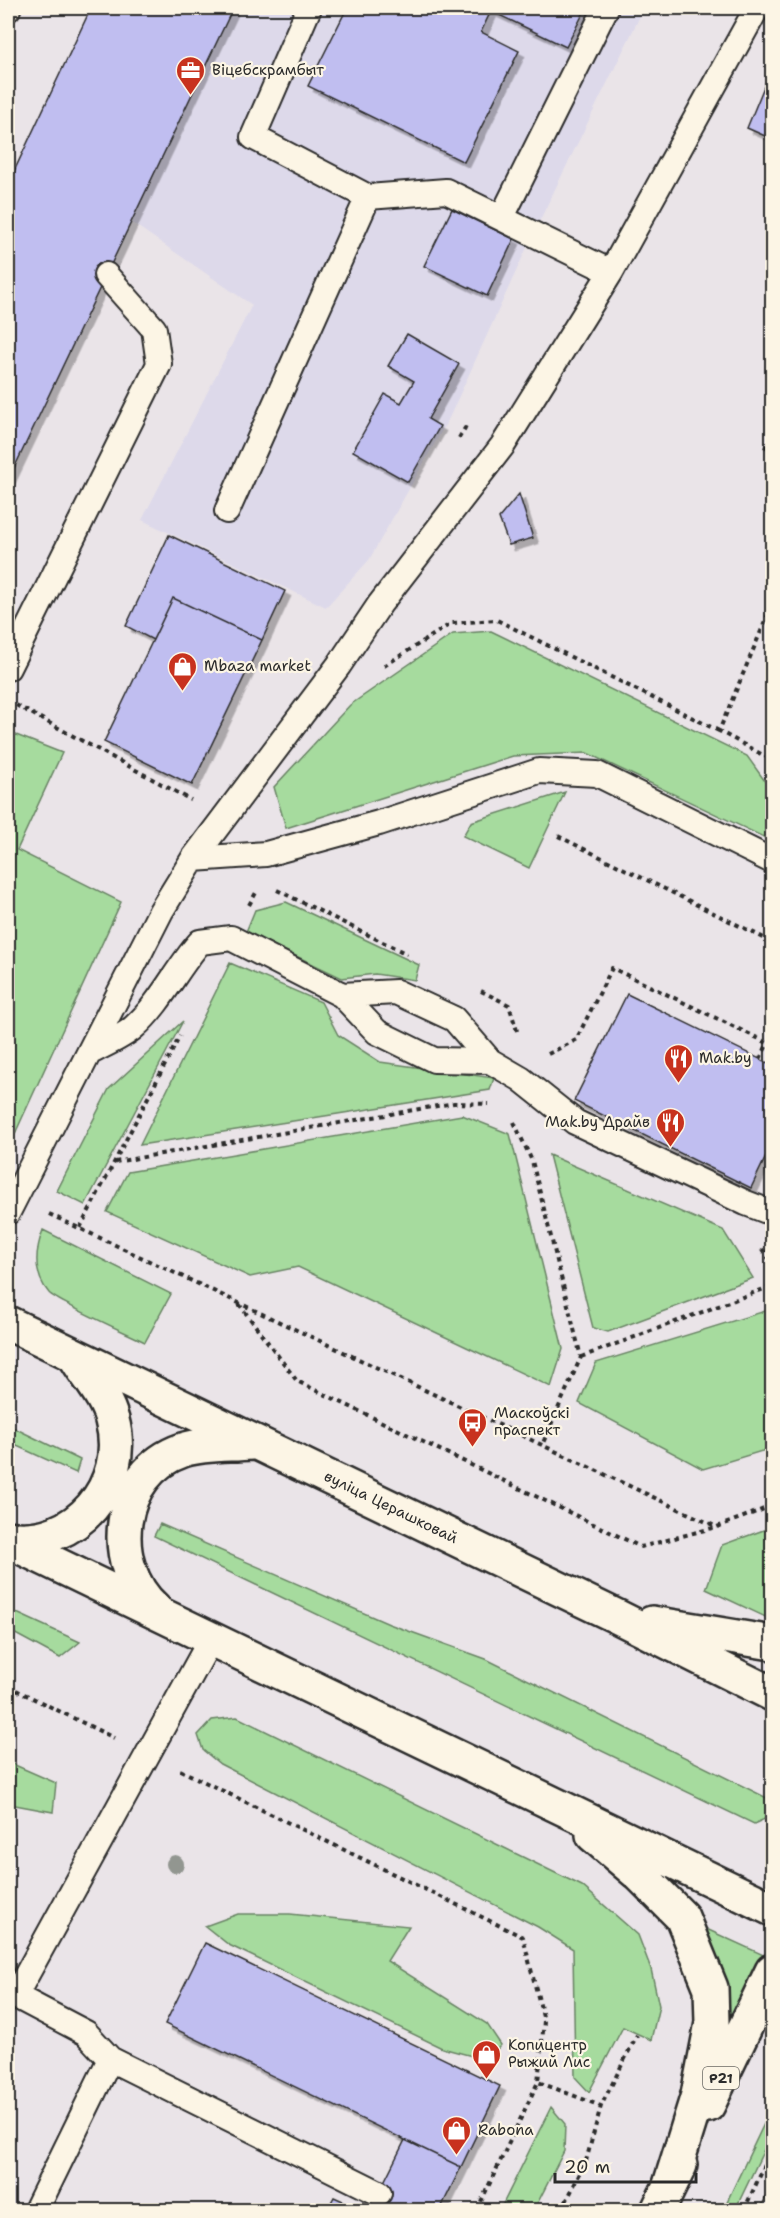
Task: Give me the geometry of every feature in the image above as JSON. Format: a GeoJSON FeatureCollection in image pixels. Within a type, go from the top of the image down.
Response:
{"type":"FeatureCollection","features":[{"type":"Feature","properties":{"kind":"main road","name":"вуліца Церашковай"},"geometry":{"type":"LineString","coordinates":[[8,1323],[618,1617],[772,1695]]}},
{"type":"Feature","properties":{"kind":"main road"},"geometry":{"type":"LineString","coordinates":[[8,1539],[41,1538],[62,1531],[89,1511],[108,1484],[114,1462],[116,1440],[112,1418],[102,1397],[75,1355]]}},
{"type":"Feature","properties":{"kind":"main road"},"geometry":{"type":"LineString","coordinates":[[165,1617],[145,1599],[130,1577],[123,1551],[123,1525],[131,1499],[149,1473],[161,1462],[181,1451],[205,1445],[256,1442]]}},
{"type":"Feature","properties":{"kind":"main road"},"geometry":{"type":"LineString","coordinates":[[8,1539],[211,1640],[772,1909]]}},
{"type":"Feature","properties":{"kind":"main road"},"geometry":{"type":"LineString","coordinates":[[618,1617],[772,1643]]}},
{"type":"Feature","properties":{"kind":"main road"},"geometry":{"type":"LineString","coordinates":[[557,1805],[641,1876],[682,1917],[711,1988],[712,2023],[698,2095],[664,2198]]}},
{"type":"Feature","properties":{"kind":"main road","name":"Р21"},"geometry":{"type":"LineString","coordinates":[[664,2198],[772,1971]]}},
{"type":"Feature","properties":{"kind":"lane"},"geometry":{"type":"LineString","coordinates":[[309,8],[254,137],[368,197],[446,191],[611,272]]}},
{"type":"Feature","properties":{"kind":"lane"},"geometry":{"type":"LineString","coordinates":[[502,217],[606,8]]}},
{"type":"Feature","properties":{"kind":"lane"},"geometry":{"type":"LineString","coordinates":[[11,1205],[161,911],[193,859],[339,665],[380,604],[502,445],[611,272],[757,8]]}},
{"type":"Feature","properties":{"kind":"lane"},"geometry":{"type":"LineString","coordinates":[[227,510],[368,197]]}},
{"type":"Feature","properties":{"kind":"lane"},"geometry":{"type":"LineString","coordinates":[[8,668],[159,364],[154,330],[106,275]]}},
{"type":"Feature","properties":{"kind":"lane"},"geometry":{"type":"LineString","coordinates":[[193,859],[266,854],[379,823],[539,771],[597,774],[772,861]]}},
{"type":"Feature","properties":{"kind":"lane"},"geometry":{"type":"LineString","coordinates":[[88,1053],[133,1029],[165,994],[179,965],[200,942],[231,938],[342,995],[377,1032],[434,1060],[489,1061]]}},
{"type":"Feature","properties":{"kind":"lane"},"geometry":{"type":"LineString","coordinates":[[342,995],[396,992],[454,1019],[489,1061],[521,1079],[575,1122],[746,1203],[772,1213]]}},
{"type":"Feature","properties":{"kind":"lane"},"geometry":{"type":"LineString","coordinates":[[211,1640],[11,1994],[86,2033],[110,2059],[379,2193]]}},
{"type":"Feature","properties":{"kind":"lane"},"geometry":{"type":"LineString","coordinates":[[36,2211],[110,2059]]}},
{"type":"Feature","properties":{"kind":"path"},"geometry":{"type":"LineString","coordinates":[[764,447],[772,450]]}},
{"type":"Feature","properties":{"kind":"path"},"geometry":{"type":"LineString","coordinates":[[719,732],[772,605]]}},
{"type":"Feature","properties":{"kind":"path"},"geometry":{"type":"LineString","coordinates":[[379,670],[452,622],[497,620],[772,760]]}},
{"type":"Feature","properties":{"kind":"path"},"geometry":{"type":"LineString","coordinates":[[12,702],[190,800]]}},
{"type":"Feature","properties":{"kind":"path"},"geometry":{"type":"LineString","coordinates":[[558,836],[772,942]]}},
{"type":"Feature","properties":{"kind":"path"},"geometry":{"type":"LineString","coordinates":[[231,938],[250,905]]}},
{"type":"Feature","properties":{"kind":"path"},"geometry":{"type":"LineString","coordinates":[[576,1040],[612,968],[770,1044],[760,1059]]}},
{"type":"Feature","properties":{"kind":"path"},"geometry":{"type":"LineString","coordinates":[[80,1228],[183,1030]]}},
{"type":"Feature","properties":{"kind":"path"},"geometry":{"type":"LineString","coordinates":[[114,1162],[454,1103],[496,1105]]}},
{"type":"Feature","properties":{"kind":"path"},"geometry":{"type":"LineString","coordinates":[[511,1114],[531,1161],[581,1357],[542,1445]]}},
{"type":"Feature","properties":{"kind":"path"},"geometry":{"type":"LineString","coordinates":[[11,1205],[80,1228],[717,1527]]}},
{"type":"Feature","properties":{"kind":"path"},"geometry":{"type":"LineString","coordinates":[[581,1357],[772,1286]]}},
{"type":"Feature","properties":{"kind":"path"},"geometry":{"type":"LineString","coordinates":[[238,1303],[297,1381],[641,1547],[717,1527],[772,1506]]}},
{"type":"Feature","properties":{"kind":"path"},"geometry":{"type":"LineString","coordinates":[[8,1686],[523,1936],[544,2021],[538,2082],[477,2211]]}},
{"type":"Feature","properties":{"kind":"path"},"geometry":{"type":"LineString","coordinates":[[562,2211],[586,2161],[601,2106],[637,2035]]}},
{"type":"Feature","properties":{"kind":"path"},"geometry":{"type":"LineString","coordinates":[[538,2082],[601,2106]]}},
{"type":"Feature","properties":{"kind":"path"},"geometry":{"type":"LineString","coordinates":[[744,2211],[772,2150]]}},
{"type":"Feature","properties":{"kind":"shaded area"},"geometry":{"type":"Polygon","coordinates":[[[233,8],[644,8],[534,232],[449,418],[369,560],[326,607],[142,520],[252,305],[131,222],[233,8]]]}},
{"type":"Feature","properties":{"kind":"green space"},"geometry":{"type":"Polygon","coordinates":[[[491,631],[747,756],[772,791],[772,841],[587,753],[513,756],[286,828],[274,787],[350,705],[453,634],[491,631]]]}},
{"type":"Feature","properties":{"kind":"green space"},"geometry":{"type":"Polygon","coordinates":[[[11,733],[62,753],[17,850],[121,902],[8,1149],[8,742],[11,733]]]}},
{"type":"Feature","properties":{"kind":"green space"},"geometry":{"type":"Polygon","coordinates":[[[565,792],[529,868],[463,836],[471,822],[565,792]]]}},
{"type":"Feature","properties":{"kind":"green space"},"geometry":{"type":"Polygon","coordinates":[[[286,902],[419,965],[415,980],[375,974],[342,978],[246,932],[255,910],[286,902]]]}},
{"type":"Feature","properties":{"kind":"green space"},"geometry":{"type":"Polygon","coordinates":[[[230,963],[321,1002],[338,1035],[380,1062],[494,1078],[490,1090],[140,1145],[230,963]]]}},
{"type":"Feature","properties":{"kind":"green space"},"geometry":{"type":"Polygon","coordinates":[[[183,1021],[85,1205],[57,1191],[109,1089],[183,1021]]]}},
{"type":"Feature","properties":{"kind":"green space"},"geometry":{"type":"Polygon","coordinates":[[[462,1115],[510,1134],[563,1349],[551,1387],[298,1267],[250,1277],[107,1212],[128,1172],[462,1115]]]}},
{"type":"Feature","properties":{"kind":"green space"},"geometry":{"type":"Polygon","coordinates":[[[549,1155],[723,1230],[753,1278],[608,1332],[593,1328],[549,1155]]]}},
{"type":"Feature","properties":{"kind":"green space"},"geometry":{"type":"Polygon","coordinates":[[[43,1230],[171,1294],[145,1342],[49,1293],[40,1278],[37,1262],[38,1246],[43,1230]]]}},
{"type":"Feature","properties":{"kind":"green space"},"geometry":{"type":"Polygon","coordinates":[[[772,1309],[772,1448],[703,1469],[579,1403],[596,1363],[772,1309]]]}},
{"type":"Feature","properties":{"kind":"green space"},"geometry":{"type":"Polygon","coordinates":[[[8,1425],[80,1460],[76,1473],[8,1442],[8,1425]]]}},
{"type":"Feature","properties":{"kind":"green space"},"geometry":{"type":"Polygon","coordinates":[[[160,1524],[389,1624],[486,1659],[767,1798],[769,1817],[754,1824],[154,1536],[160,1524]]]}},
{"type":"Feature","properties":{"kind":"green space"},"geometry":{"type":"Polygon","coordinates":[[[772,1527],[772,1620],[706,1589],[722,1545],[772,1527]]]}},
{"type":"Feature","properties":{"kind":"green space"},"geometry":{"type":"Polygon","coordinates":[[[8,1609],[80,1642],[60,1658],[8,1630],[8,1609]]]}},
{"type":"Feature","properties":{"kind":"green space"},"geometry":{"type":"Polygon","coordinates":[[[237,1717],[582,1886],[638,1935],[651,1969],[659,2006],[651,2040],[623,2027],[589,2092],[575,2077],[573,1949],[538,1927],[220,1764],[203,1750],[198,1735],[212,1720],[237,1717]]]}},
{"type":"Feature","properties":{"kind":"green space"},"geometry":{"type":"Polygon","coordinates":[[[8,1762],[56,1783],[53,1812],[10,1804],[8,1806],[8,1762]]]}},
{"type":"Feature","properties":{"kind":"green space"},"geometry":{"type":"Polygon","coordinates":[[[238,1914],[290,1914],[409,1926],[387,1961],[487,2024],[501,2045],[487,2060],[442,2048],[229,1945],[205,1926],[238,1914]]]}},
{"type":"Feature","properties":{"kind":"green space"},"geometry":{"type":"Polygon","coordinates":[[[702,1927],[768,1957],[729,2039],[727,2000],[702,1927]]]}},
{"type":"Feature","properties":{"kind":"green space"},"geometry":{"type":"Polygon","coordinates":[[[551,2107],[565,2124],[564,2151],[534,2210],[500,2210],[551,2107]]]}},
{"type":"Feature","properties":{"kind":"green space"},"geometry":{"type":"Polygon","coordinates":[[[772,2107],[772,2133],[735,2210],[723,2210],[772,2107]]]}},
{"type":"Feature","properties":{"kind":"building"},"geometry":{"type":"Polygon","coordinates":[[[91,8],[233,8],[8,481],[8,184],[91,8]]]}},
{"type":"Feature","properties":{"kind":"building"},"geometry":{"type":"Polygon","coordinates":[[[347,8],[586,8],[566,47],[491,11],[481,32],[519,51],[464,162],[308,86],[347,8]]]}},
{"type":"Feature","properties":{"kind":"building"},"geometry":{"type":"Polygon","coordinates":[[[772,67],[772,139],[747,128],[772,67]]]}},
{"type":"Feature","properties":{"kind":"building"},"geometry":{"type":"Polygon","coordinates":[[[452,209],[514,239],[487,296],[424,266],[452,209]]]}},
{"type":"Feature","properties":{"kind":"building"},"geometry":{"type":"Polygon","coordinates":[[[407,334],[459,364],[428,419],[440,426],[408,482],[353,451],[385,394],[401,403],[414,381],[388,366],[407,334]]]}},
{"type":"Feature","properties":{"kind":"building"},"geometry":{"type":"Polygon","coordinates":[[[519,494],[533,538],[509,545],[499,518],[519,494]]]}},
{"type":"Feature","properties":{"kind":"building"},"geometry":{"type":"Polygon","coordinates":[[[169,535],[285,591],[262,640],[173,598],[153,640],[126,626],[169,535]]]}},
{"type":"Feature","properties":{"kind":"building","name":"Mbaza market"},"geometry":{"type":"Polygon","coordinates":[[[173,598],[262,640],[192,785],[104,742],[173,598]]]}},
{"type":"Feature","properties":{"kind":"building","name":"Mak.by"},"geometry":{"type":"Polygon","coordinates":[[[627,994],[772,1065],[772,1144],[751,1188],[574,1101],[627,994]]]}},
{"type":"Feature","properties":{"kind":"building"},"geometry":{"type":"Polygon","coordinates":[[[205,1943],[500,2086],[461,2167],[165,2024],[205,1943]]]}},
{"type":"Feature","properties":{"kind":"building"},"geometry":{"type":"Polygon","coordinates":[[[405,2140],[461,2167],[440,2210],[370,2210],[405,2140]]]}},
{"type":"Feature","properties":{"kind":"building"},"geometry":{"type":"Polygon","coordinates":[[[334,2197],[363,2210],[327,2210],[334,2197]]]}},
{"type":"Feature","properties":{"kind":"tram line"},"geometry":{"type":"LineString","coordinates":[[760,2210],[772,2184]]}},
{"type":"Feature","properties":{"kind":"place","name":"Віцебскрамбыт"},"geometry":{"type":"Point","coordinates":[191,96]}},
{"type":"Feature","properties":{"kind":"place","name":"Mbaza market"},"geometry":{"type":"Point","coordinates":[183,692]}},
{"type":"Feature","properties":{"kind":"place","name":"Mak.by"},"geometry":{"type":"Point","coordinates":[678,1084]}},
{"type":"Feature","properties":{"kind":"place","name":"Маk.by Драйв"},"geometry":{"type":"Point","coordinates":[671,1148]}},
{"type":"Feature","properties":{"kind":"place","name":"Маскоўскі праспект"},"geometry":{"type":"Point","coordinates":[473,1448]}},
{"type":"Feature","properties":{"kind":"place","name":"Копицентр Рыжий Лис"},"geometry":{"type":"Point","coordinates":[487,2080]}},
{"type":"Feature","properties":{"kind":"place","name":"Rabona"},"geometry":{"type":"Point","coordinates":[457,2156]}}]}
